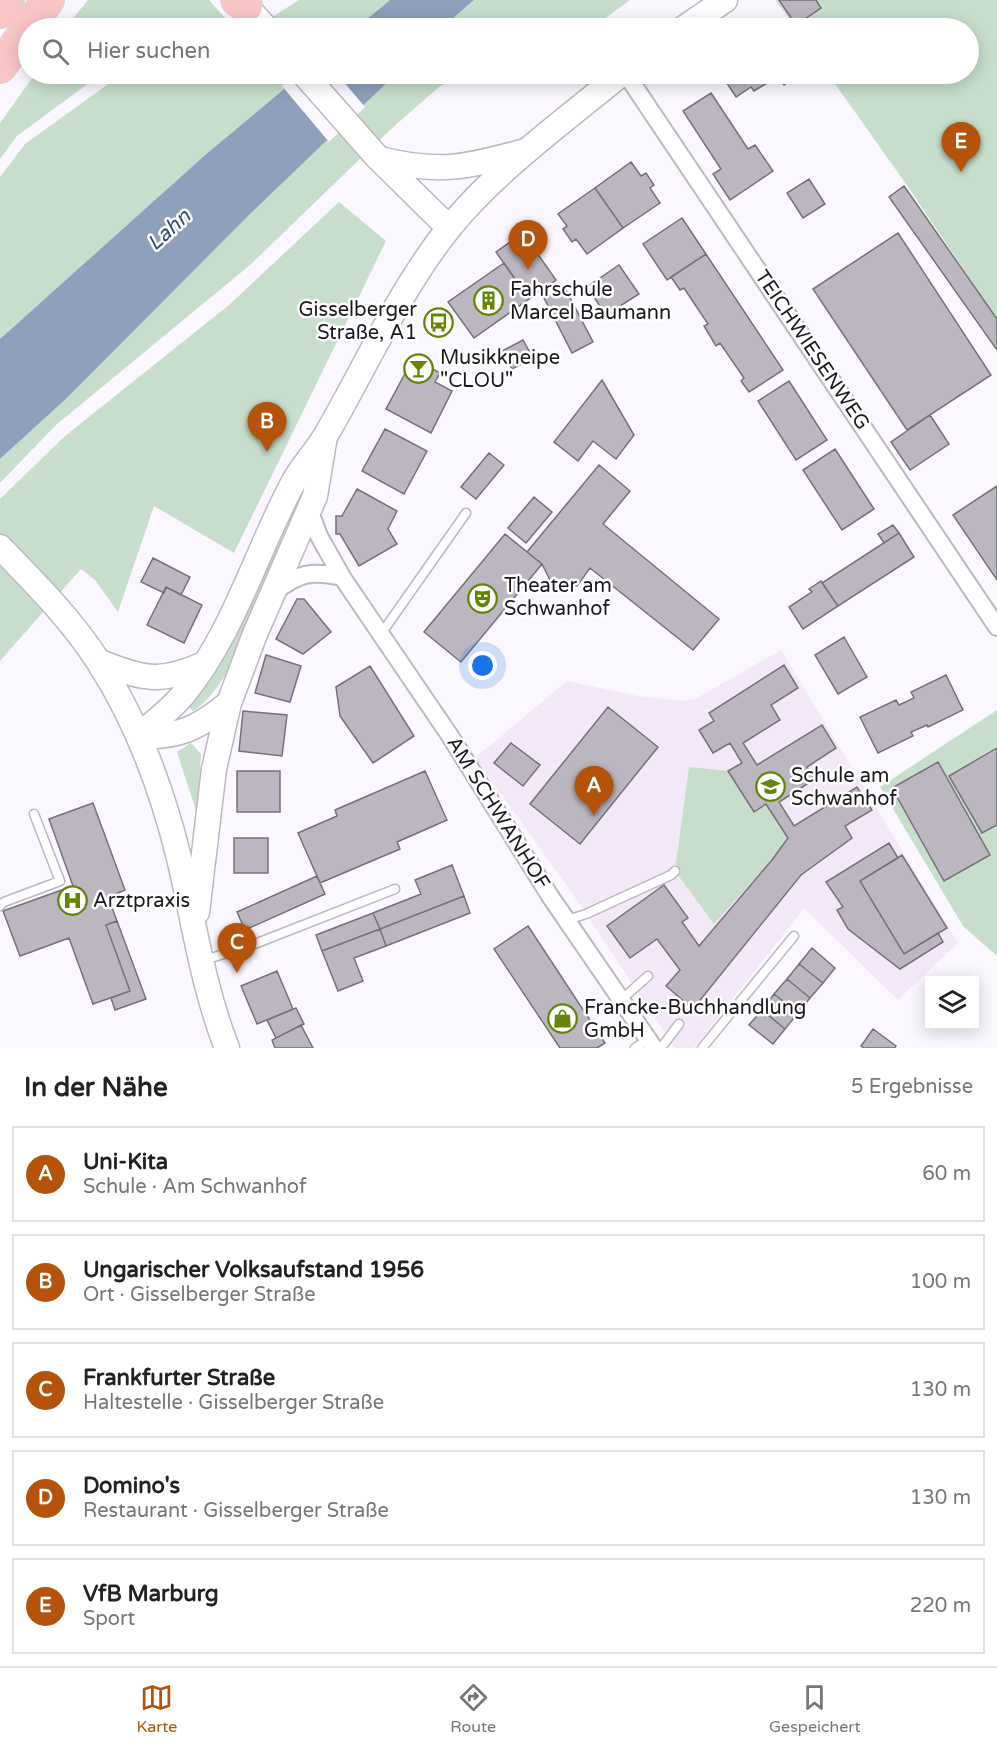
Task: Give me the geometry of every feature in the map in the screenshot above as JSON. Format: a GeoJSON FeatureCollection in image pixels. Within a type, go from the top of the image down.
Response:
{"type":"FeatureCollection","features":[{"type":"Feature","properties":{"kind":"highway"},"geometry":{"type":"LineString","coordinates":[[0,12],[8,0]]}},
{"type":"Feature","properties":{"kind":"highway"},"geometry":{"type":"LineString","coordinates":[[38,18],[49,4]]}},
{"type":"Feature","properties":{"kind":"highway"},"geometry":{"type":"LineString","coordinates":[[0,67],[18,44]]}},
{"type":"Feature","properties":{"kind":"main road"},"geometry":{"type":"LineString","coordinates":[[699,18],[725,0]]}},
{"type":"Feature","properties":{"kind":"main road"},"geometry":{"type":"LineString","coordinates":[[313,84],[378,158],[449,228]]}},
{"type":"Feature","properties":{"kind":"main road"},"geometry":{"type":"LineString","coordinates":[[138,736],[177,700],[205,664],[232,618],[292,483],[325,437],[387,322],[449,228],[528,151],[609,84]]}},
{"type":"Feature","properties":{"kind":"main road"},"geometry":{"type":"LineString","coordinates":[[378,158],[415,167],[451,168],[528,151]]}},
{"type":"Feature","properties":{"kind":"main road"},"geometry":{"type":"LineString","coordinates":[[195,931],[214,769],[228,703],[318,485],[325,437]]}},
{"type":"Feature","properties":{"kind":"main road"},"geometry":{"type":"LineString","coordinates":[[0,547],[75,629],[98,661],[138,736],[156,780],[171,828],[211,1002],[226,1048]]}},
{"type":"Feature","properties":{"kind":"main road"},"geometry":{"type":"LineString","coordinates":[[98,661],[122,671],[159,678],[185,673],[205,664]]}},
{"type":"Feature","properties":{"kind":"main road"},"geometry":{"type":"LineString","coordinates":[[138,736],[174,735],[191,730],[228,703]]}},
{"type":"Feature","properties":{"kind":"street","name":"TEICHWIESENWEG"},"geometry":{"type":"LineString","coordinates":[[633,84],[997,627]]}},
{"type":"Feature","properties":{"kind":"street","name":"AM SCHWANHOF"},"geometry":{"type":"LineString","coordinates":[[309,509],[319,536],[342,577],[450,736],[550,896],[649,1046]]}},
{"type":"Feature","properties":{"kind":"street"},"geometry":{"type":"LineString","coordinates":[[273,592],[293,578],[310,572],[342,577]]}},
{"type":"Feature","properties":{"kind":"lane"},"geometry":{"type":"LineString","coordinates":[[381,634],[466,513]]}},
{"type":"Feature","properties":{"kind":"lane"},"geometry":{"type":"LineString","coordinates":[[0,906],[4,902],[60,881],[34,814]]}},
{"type":"Feature","properties":{"kind":"lane"},"geometry":{"type":"LineString","coordinates":[[567,920],[586,914],[671,875],[675,871]]}},
{"type":"Feature","properties":{"kind":"lane"},"geometry":{"type":"LineString","coordinates":[[201,961],[247,948],[395,889]]}},
{"type":"Feature","properties":{"kind":"lane"},"geometry":{"type":"LineString","coordinates":[[702,1048],[794,936]]}},
{"type":"Feature","properties":{"kind":"lane"},"geometry":{"type":"LineString","coordinates":[[620,1001],[648,976]]}},
{"type":"Feature","properties":{"kind":"lane"},"geometry":{"type":"LineString","coordinates":[[649,1046],[679,1024]]}},
{"type":"Feature","properties":{"kind":"shaded area","name":"Schule am Schwanhof"},"geometry":{"type":"Polygon","coordinates":[[[781,650],[958,943],[898,1000],[804,908],[694,1048],[675,1048],[570,890],[475,758],[567,681],[638,696],[681,701],[695,699],[781,650]]]}},
{"type":"Feature","properties":{"kind":"green space"},"geometry":{"type":"Polygon","coordinates":[[[88,0],[209,0],[225,18],[73,18],[88,0]]]}},
{"type":"Feature","properties":{"kind":"green space"},"geometry":{"type":"Polygon","coordinates":[[[299,0],[390,0],[368,18],[271,18],[299,0]]]}},
{"type":"Feature","properties":{"kind":"green space"},"geometry":{"type":"Polygon","coordinates":[[[474,0],[630,0],[605,18],[453,18],[474,0]]]}},
{"type":"Feature","properties":{"kind":"green space"},"geometry":{"type":"Polygon","coordinates":[[[775,0],[997,0],[997,319],[835,84],[979,84],[979,18],[788,18],[775,0]]]}},
{"type":"Feature","properties":{"kind":"green space"},"geometry":{"type":"Polygon","coordinates":[[[28,84],[87,84],[17,136],[0,159],[0,123],[28,84]]]}},
{"type":"Feature","properties":{"kind":"green space"},"geometry":{"type":"Polygon","coordinates":[[[108,84],[290,84],[204,156],[0,339],[0,177],[25,144],[108,84]]]}},
{"type":"Feature","properties":{"kind":"green space"},"geometry":{"type":"Polygon","coordinates":[[[386,84],[444,84],[391,129],[250,265],[56,425],[0,483],[0,459],[68,397],[249,215],[386,84]]]}},
{"type":"Feature","properties":{"kind":"green space"},"geometry":{"type":"Polygon","coordinates":[[[339,202],[386,241],[234,553],[154,506],[118,612],[95,580],[81,569],[0,661],[0,499],[65,436],[229,305],[339,202]]]}},
{"type":"Feature","properties":{"kind":"green space"},"geometry":{"type":"Polygon","coordinates":[[[277,538],[281,538],[283,544],[246,635],[221,681],[208,699],[193,711],[188,706],[228,650],[277,538]]]}},
{"type":"Feature","properties":{"kind":"green space"},"geometry":{"type":"Polygon","coordinates":[[[997,710],[997,956],[963,926],[880,787],[997,710]]]}},
{"type":"Feature","properties":{"kind":"green space"},"geometry":{"type":"Polygon","coordinates":[[[191,743],[201,754],[197,814],[177,752],[191,743]]]}},
{"type":"Feature","properties":{"kind":"green space"},"geometry":{"type":"Polygon","coordinates":[[[689,767],[728,771],[753,811],[766,804],[788,838],[772,860],[714,924],[675,871],[689,767]]]}},
{"type":"Feature","properties":{"kind":"water"},"geometry":{"type":"Polygon","coordinates":[[[390,0],[474,0],[453,18],[368,18],[390,0]]]}},
{"type":"Feature","properties":{"kind":"water","name":"Lahn"},"geometry":{"type":"Polygon","coordinates":[[[290,84],[386,84],[249,215],[68,397],[0,459],[0,339],[204,156],[290,84]]]}},
{"type":"Feature","properties":{"kind":"pier"},"geometry":{"type":"Polygon","coordinates":[[[284,84],[345,84],[365,107],[329,142],[282,86],[284,84]]]}},
{"type":"Feature","properties":{"kind":"building"},"geometry":{"type":"Polygon","coordinates":[[[779,0],[816,0],[821,8],[806,18],[791,18],[779,0]]]}},
{"type":"Feature","properties":{"kind":"building"},"geometry":{"type":"Polygon","coordinates":[[[728,84],[765,84],[754,91],[751,87],[736,97],[728,84]]]}},
{"type":"Feature","properties":{"kind":"building"},"geometry":{"type":"Polygon","coordinates":[[[711,93],[748,149],[755,145],[773,171],[730,200],[713,174],[721,169],[683,111],[711,93]]]}},
{"type":"Feature","properties":{"kind":"building"},"geometry":{"type":"Polygon","coordinates":[[[631,162],[641,176],[646,173],[654,185],[650,188],[660,203],[623,228],[595,188],[631,162]]]}},
{"type":"Feature","properties":{"kind":"building"},"geometry":{"type":"Polygon","coordinates":[[[809,179],[825,204],[803,218],[787,193],[809,179]]]}},
{"type":"Feature","properties":{"kind":"building"},"geometry":{"type":"Polygon","coordinates":[[[904,186],[997,319],[997,350],[889,197],[904,186]]]}},
{"type":"Feature","properties":{"kind":"building"},"geometry":{"type":"Polygon","coordinates":[[[595,188],[623,228],[587,254],[576,239],[572,242],[563,229],[567,226],[558,214],[595,188]]]}},
{"type":"Feature","properties":{"kind":"building"},"geometry":{"type":"Polygon","coordinates":[[[682,218],[706,254],[667,280],[643,244],[682,218]]]}},
{"type":"Feature","properties":{"kind":"building"},"geometry":{"type":"Polygon","coordinates":[[[523,233],[556,280],[529,299],[496,252],[523,233]]]}},
{"type":"Feature","properties":{"kind":"building"},"geometry":{"type":"Polygon","coordinates":[[[898,233],[991,375],[907,430],[813,289],[898,233]]]}},
{"type":"Feature","properties":{"kind":"building"},"geometry":{"type":"Polygon","coordinates":[[[706,254],[783,370],[749,392],[741,381],[744,378],[720,343],[716,346],[704,326],[708,324],[684,288],[680,290],[671,277],[706,254]]]}},
{"type":"Feature","properties":{"kind":"building","name":"Fahrschule Marcel Baumann"},"geometry":{"type":"Polygon","coordinates":[[[504,263],[529,299],[474,338],[448,302],[504,263]]]}},
{"type":"Feature","properties":{"kind":"building"},"geometry":{"type":"Polygon","coordinates":[[[619,265],[639,294],[606,315],[587,287],[619,265]]]}},
{"type":"Feature","properties":{"kind":"building"},"geometry":{"type":"Polygon","coordinates":[[[565,288],[593,342],[572,353],[544,298],[565,288]]]}},
{"type":"Feature","properties":{"kind":"building"},"geometry":{"type":"Polygon","coordinates":[[[523,340],[533,358],[512,369],[502,351],[523,340]]]}},
{"type":"Feature","properties":{"kind":"building"},"geometry":{"type":"Polygon","coordinates":[[[422,363],[440,373],[435,382],[452,391],[431,433],[386,409],[408,368],[417,373],[422,363]]]}},
{"type":"Feature","properties":{"kind":"building"},"geometry":{"type":"Polygon","coordinates":[[[602,380],[634,435],[616,459],[593,441],[578,461],[554,442],[602,380]]]}},
{"type":"Feature","properties":{"kind":"building"},"geometry":{"type":"Polygon","coordinates":[[[789,381],[827,440],[796,460],[758,401],[789,381]]]}},
{"type":"Feature","properties":{"kind":"building"},"geometry":{"type":"Polygon","coordinates":[[[930,415],[949,444],[910,470],[891,442],[930,415]]]}},
{"type":"Feature","properties":{"kind":"building"},"geometry":{"type":"Polygon","coordinates":[[[385,429],[427,451],[404,494],[362,471],[385,429]]]}},
{"type":"Feature","properties":{"kind":"building"},"geometry":{"type":"Polygon","coordinates":[[[835,449],[874,509],[842,530],[803,470],[835,449]]]}},
{"type":"Feature","properties":{"kind":"building"},"geometry":{"type":"Polygon","coordinates":[[[489,453],[504,465],[476,499],[461,487],[489,453]]]}},
{"type":"Feature","properties":{"kind":"building"},"geometry":{"type":"Polygon","coordinates":[[[599,465],[630,491],[603,524],[719,619],[693,650],[590,568],[577,586],[550,580],[542,564],[527,552],[599,465]]]}},
{"type":"Feature","properties":{"kind":"building"},"geometry":{"type":"Polygon","coordinates":[[[997,486],[997,580],[953,515],[997,486]]]}},
{"type":"Feature","properties":{"kind":"building"},"geometry":{"type":"Polygon","coordinates":[[[357,489],[397,511],[388,529],[397,544],[359,566],[340,534],[336,534],[336,516],[342,516],[357,489]]]}},
{"type":"Feature","properties":{"kind":"building"},"geometry":{"type":"Polygon","coordinates":[[[534,497],[552,512],[526,543],[508,528],[534,497]]]}},
{"type":"Feature","properties":{"kind":"building"},"geometry":{"type":"Polygon","coordinates":[[[893,525],[899,533],[884,543],[878,534],[893,525]]]}},
{"type":"Feature","properties":{"kind":"building"},"geometry":{"type":"Polygon","coordinates":[[[899,533],[914,557],[838,606],[822,583],[899,533]]]}},
{"type":"Feature","properties":{"kind":"building","name":"Theater am Schwanhof"},"geometry":{"type":"Polygon","coordinates":[[[505,534],[542,564],[461,662],[424,632],[505,534]]]}},
{"type":"Feature","properties":{"kind":"building"},"geometry":{"type":"Polygon","coordinates":[[[153,558],[190,577],[181,595],[166,587],[164,593],[141,582],[153,558]]]}},
{"type":"Feature","properties":{"kind":"building"},"geometry":{"type":"Polygon","coordinates":[[[821,581],[838,606],[803,629],[789,607],[812,592],[809,589],[821,581]]]}},
{"type":"Feature","properties":{"kind":"building"},"geometry":{"type":"Polygon","coordinates":[[[166,587],[202,605],[184,643],[147,625],[166,587]]]}},
{"type":"Feature","properties":{"kind":"building"},"geometry":{"type":"Polygon","coordinates":[[[297,599],[304,599],[331,632],[303,654],[276,639],[297,599]]]}},
{"type":"Feature","properties":{"kind":"building"},"geometry":{"type":"Polygon","coordinates":[[[844,637],[867,677],[838,694],[815,655],[844,637]]]}},
{"type":"Feature","properties":{"kind":"building"},"geometry":{"type":"Polygon","coordinates":[[[266,655],[301,666],[290,702],[255,693],[266,655]]]}},
{"type":"Feature","properties":{"kind":"building"},"geometry":{"type":"Polygon","coordinates":[[[784,665],[798,688],[771,705],[780,720],[743,743],[757,765],[822,725],[836,748],[807,767],[815,779],[779,802],[794,826],[857,787],[872,810],[845,826],[852,838],[801,875],[693,1009],[666,986],[680,970],[657,939],[630,958],[607,926],[664,885],[688,918],[682,922],[699,946],[788,838],[766,804],[754,812],[728,771],[742,763],[730,743],[713,753],[699,730],[714,721],[709,713],[784,665]]]}},
{"type":"Feature","properties":{"kind":"building"},"geometry":{"type":"Polygon","coordinates":[[[370,666],[414,736],[373,763],[340,716],[336,687],[370,666]]]}},
{"type":"Feature","properties":{"kind":"building"},"geometry":{"type":"Polygon","coordinates":[[[946,675],[963,710],[928,727],[927,725],[911,732],[913,736],[878,753],[860,717],[896,700],[899,705],[914,698],[911,692],[946,675]]]}},
{"type":"Feature","properties":{"kind":"building"},"geometry":{"type":"Polygon","coordinates":[[[608,707],[658,747],[580,844],[530,804],[608,707]]]}},
{"type":"Feature","properties":{"kind":"building"},"geometry":{"type":"Polygon","coordinates":[[[243,711],[287,715],[282,756],[239,751],[243,711]]]}},
{"type":"Feature","properties":{"kind":"building"},"geometry":{"type":"Polygon","coordinates":[[[511,743],[540,765],[523,786],[494,763],[511,743]]]}},
{"type":"Feature","properties":{"kind":"building"},"geometry":{"type":"Polygon","coordinates":[[[997,748],[997,825],[982,833],[949,776],[997,748]]]}},
{"type":"Feature","properties":{"kind":"building"},"geometry":{"type":"Polygon","coordinates":[[[938,762],[990,855],[944,881],[892,788],[938,762]]]}},
{"type":"Feature","properties":{"kind":"building"},"geometry":{"type":"Polygon","coordinates":[[[237,771],[280,771],[280,812],[237,812],[237,771]]]}},
{"type":"Feature","properties":{"kind":"building"},"geometry":{"type":"Polygon","coordinates":[[[425,771],[447,820],[397,842],[400,849],[320,883],[298,833],[337,816],[335,810],[425,771]]]}},
{"type":"Feature","properties":{"kind":"building"},"geometry":{"type":"Polygon","coordinates":[[[93,803],[125,890],[108,897],[117,921],[106,925],[130,991],[93,1004],[69,938],[20,956],[3,911],[73,886],[49,819],[93,803]]]}},
{"type":"Feature","properties":{"kind":"building"},"geometry":{"type":"Polygon","coordinates":[[[234,838],[268,838],[268,873],[234,873],[234,838]]]}},
{"type":"Feature","properties":{"kind":"building"},"geometry":{"type":"Polygon","coordinates":[[[889,843],[898,858],[860,881],[904,954],[938,933],[943,942],[900,969],[848,929],[837,910],[843,907],[826,882],[889,843]]]}},
{"type":"Feature","properties":{"kind":"building"},"geometry":{"type":"Polygon","coordinates":[[[902,855],[947,928],[904,954],[860,881],[902,855]]]}},
{"type":"Feature","properties":{"kind":"building"},"geometry":{"type":"Polygon","coordinates":[[[452,865],[464,896],[380,929],[373,913],[421,894],[415,880],[452,865]]]}},
{"type":"Feature","properties":{"kind":"building"},"geometry":{"type":"Polygon","coordinates":[[[317,876],[325,894],[245,930],[237,912],[317,876]]]}},
{"type":"Feature","properties":{"kind":"building"},"geometry":{"type":"Polygon","coordinates":[[[464,896],[470,913],[386,946],[380,929],[464,896]]]}},
{"type":"Feature","properties":{"kind":"building"},"geometry":{"type":"Polygon","coordinates":[[[373,913],[380,929],[322,951],[316,935],[373,913]]]}},
{"type":"Feature","properties":{"kind":"building"},"geometry":{"type":"Polygon","coordinates":[[[117,921],[146,999],[115,1010],[111,998],[130,991],[106,925],[117,921]]]}},
{"type":"Feature","properties":{"kind":"building"},"geometry":{"type":"Polygon","coordinates":[[[528,926],[605,1043],[597,1048],[560,1048],[494,949],[528,926]]]}},
{"type":"Feature","properties":{"kind":"building"},"geometry":{"type":"Polygon","coordinates":[[[380,929],[386,946],[354,958],[363,981],[338,991],[322,951],[380,929]]]}},
{"type":"Feature","properties":{"kind":"building"},"geometry":{"type":"Polygon","coordinates":[[[812,948],[835,968],[823,983],[799,964],[812,948]]]}},
{"type":"Feature","properties":{"kind":"building"},"geometry":{"type":"Polygon","coordinates":[[[799,964],[823,983],[810,998],[787,979],[799,964]]]}},
{"type":"Feature","properties":{"kind":"building"},"geometry":{"type":"Polygon","coordinates":[[[277,971],[293,1009],[257,1024],[241,986],[277,971]]]}},
{"type":"Feature","properties":{"kind":"building"},"geometry":{"type":"Polygon","coordinates":[[[787,979],[810,998],[798,1013],[774,994],[787,979]]]}},
{"type":"Feature","properties":{"kind":"building"},"geometry":{"type":"Polygon","coordinates":[[[774,994],[798,1013],[785,1029],[762,1010],[774,994]]]}},
{"type":"Feature","properties":{"kind":"building"},"geometry":{"type":"Polygon","coordinates":[[[296,1008],[304,1024],[276,1038],[267,1020],[296,1008]]]}},
{"type":"Feature","properties":{"kind":"building"},"geometry":{"type":"Polygon","coordinates":[[[762,1010],[785,1029],[773,1044],[749,1025],[762,1010]]]}},
{"type":"Feature","properties":{"kind":"building"},"geometry":{"type":"Polygon","coordinates":[[[301,1025],[313,1048],[275,1048],[272,1040],[301,1025]]]}},
{"type":"Feature","properties":{"kind":"building"},"geometry":{"type":"Polygon","coordinates":[[[873,1029],[896,1046],[895,1048],[864,1048],[861,1046],[873,1029]]]}},
{"type":"Feature","properties":{"kind":"place","name":"VfB Marburg"},"geometry":{"type":"Point","coordinates":[961,172]}},
{"type":"Feature","properties":{"kind":"place","name":"Domino's"},"geometry":{"type":"Point","coordinates":[528,270]}},
{"type":"Feature","properties":{"kind":"place","name":"Fahrschule Marcel Baumann"},"geometry":{"type":"Point","coordinates":[489,301]}},
{"type":"Feature","properties":{"kind":"place","name":"Gisselberger Straße, A1"},"geometry":{"type":"Point","coordinates":[438,322]}},
{"type":"Feature","properties":{"kind":"place","name":"Musikkneipe \"CLOU\""},"geometry":{"type":"Point","coordinates":[419,369]}},
{"type":"Feature","properties":{"kind":"place","name":"Ungarischer Volksaufstand 1956"},"geometry":{"type":"Point","coordinates":[267,452]}},
{"type":"Feature","properties":{"kind":"place","name":"Theater am Schwanhof"},"geometry":{"type":"Point","coordinates":[483,598]}},
{"type":"Feature","properties":{"kind":"place","name":"Schule am Schwanhof"},"geometry":{"type":"Point","coordinates":[770,787]}},
{"type":"Feature","properties":{"kind":"place","name":"Uni-Kita"},"geometry":{"type":"Point","coordinates":[594,816]}},
{"type":"Feature","properties":{"kind":"place","name":"Arztpraxis"},"geometry":{"type":"Point","coordinates":[72,901]}},
{"type":"Feature","properties":{"kind":"place","name":"Frankfurter Straße"},"geometry":{"type":"Point","coordinates":[237,973]}},
{"type":"Feature","properties":{"kind":"place","name":"Francke-Buchhandlung GmbH"},"geometry":{"type":"Point","coordinates":[563,1019]}}]}
